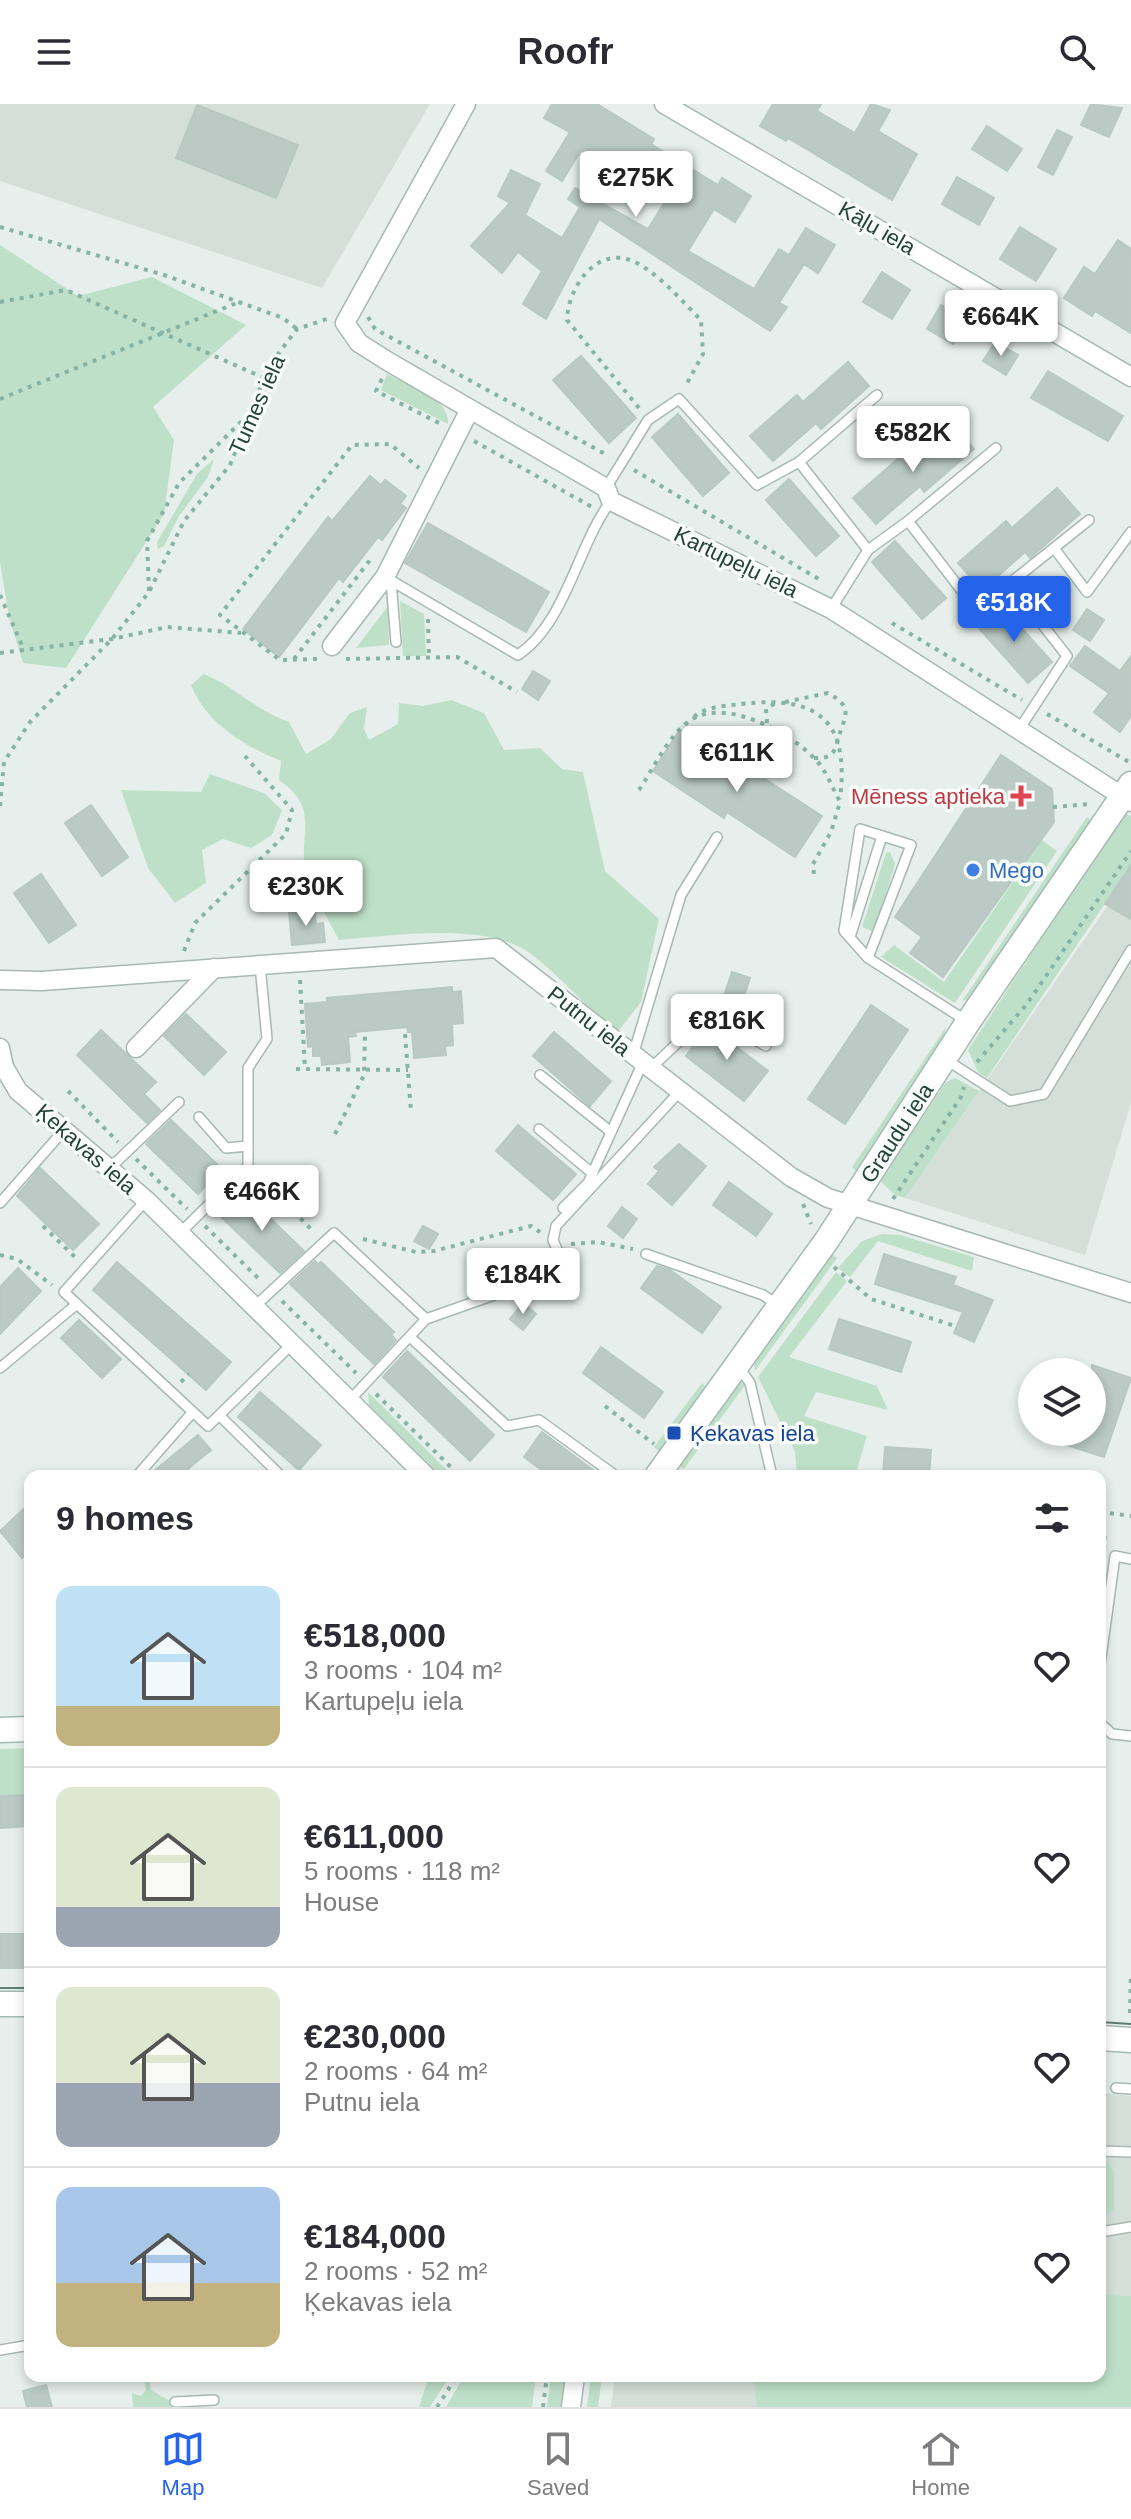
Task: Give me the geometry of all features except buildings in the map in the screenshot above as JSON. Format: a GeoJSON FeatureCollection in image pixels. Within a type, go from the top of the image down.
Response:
{"type":"FeatureCollection","features":[{"type":"Feature","properties":{"kind":"main road","name":"Graudu iela"},"geometry":{"type":"LineString","coordinates":[[661,1470],[850,1206],[968,1022],[1127,786]]}},
{"type":"Feature","properties":{"kind":"main road"},"geometry":{"type":"LineString","coordinates":[[0,1730],[24,1729]]}},
{"type":"Feature","properties":{"kind":"main road"},"geometry":{"type":"LineString","coordinates":[[0,2004],[24,2004]]}},
{"type":"Feature","properties":{"kind":"main road"},"geometry":{"type":"LineString","coordinates":[[1106,2038],[1131,2040]]}},
{"type":"Feature","properties":{"kind":"street"},"geometry":{"type":"LineString","coordinates":[[345,323],[466,104]]}},
{"type":"Feature","properties":{"kind":"street","name":"Kāļu iela"},"geometry":{"type":"LineString","coordinates":[[664,104],[1131,377]]}},
{"type":"Feature","properties":{"kind":"street","name":"Kartupeļu iela"},"geometry":{"type":"LineString","coordinates":[[345,323],[359,343],[608,494],[836,601],[1020,728],[1127,786]]}},
{"type":"Feature","properties":{"kind":"street"},"geometry":{"type":"LineString","coordinates":[[332,655],[388,579],[469,411]]}},
{"type":"Feature","properties":{"kind":"street","name":"Putnu iela"},"geometry":{"type":"LineString","coordinates":[[0,980],[496,948],[682,1089],[791,1177],[850,1206],[1131,1293]]}},
{"type":"Feature","properties":{"kind":"street"},"geometry":{"type":"LineString","coordinates":[[136,1048],[214,968]]}},
{"type":"Feature","properties":{"kind":"street","name":"Ķekavas iela"},"geometry":{"type":"LineString","coordinates":[[0,1048],[4,1067],[18,1091],[146,1200],[420,1470]]}},
{"type":"Feature","properties":{"kind":"street"},"geometry":{"type":"LineString","coordinates":[[571,2407],[574,2382]]}},
{"type":"Feature","properties":{"kind":"lane"},"geometry":{"type":"LineString","coordinates":[[388,579],[518,655],[530,647],[572,581],[608,494],[648,420],[679,399],[757,485],[799,462],[877,395]]}},
{"type":"Feature","properties":{"kind":"lane"},"geometry":{"type":"LineString","coordinates":[[836,601],[868,550],[996,448]]}},
{"type":"Feature","properties":{"kind":"lane"},"geometry":{"type":"LineString","coordinates":[[799,462],[868,550]]}},
{"type":"Feature","properties":{"kind":"lane"},"geometry":{"type":"LineString","coordinates":[[908,521],[972,604],[1010,583],[1089,520]]}},
{"type":"Feature","properties":{"kind":"lane"},"geometry":{"type":"LineString","coordinates":[[1054,548],[1087,592],[1131,532]]}},
{"type":"Feature","properties":{"kind":"lane"},"geometry":{"type":"LineString","coordinates":[[388,579],[396,642]]}},
{"type":"Feature","properties":{"kind":"lane"},"geometry":{"type":"LineString","coordinates":[[1010,583],[1067,656],[1020,728]]}},
{"type":"Feature","properties":{"kind":"lane"},"geometry":{"type":"LineString","coordinates":[[868,958],[911,845],[860,829],[844,931],[868,958],[968,1022]]}},
{"type":"Feature","properties":{"kind":"lane"},"geometry":{"type":"LineString","coordinates":[[850,937],[882,836]]}},
{"type":"Feature","properties":{"kind":"lane"},"geometry":{"type":"LineString","coordinates":[[563,1208],[592,1173],[643,1061],[681,895],[717,837]]}},
{"type":"Feature","properties":{"kind":"lane"},"geometry":{"type":"LineString","coordinates":[[945,1059],[1010,1101],[1044,1094],[1131,950]]}},
{"type":"Feature","properties":{"kind":"lane"},"geometry":{"type":"LineString","coordinates":[[180,1233],[248,1166],[248,1068],[267,1039],[260,965]]}},
{"type":"Feature","properties":{"kind":"lane"},"geometry":{"type":"LineString","coordinates":[[643,1061],[708,1014],[766,1046]]}},
{"type":"Feature","properties":{"kind":"lane"},"geometry":{"type":"LineString","coordinates":[[540,1075],[611,1132]]}},
{"type":"Feature","properties":{"kind":"lane"},"geometry":{"type":"LineString","coordinates":[[349,1401],[426,1319],[494,1295],[559,1254],[553,1240],[556,1226],[682,1089]]}},
{"type":"Feature","properties":{"kind":"lane"},"geometry":{"type":"LineString","coordinates":[[109,1169],[179,1102]]}},
{"type":"Feature","properties":{"kind":"lane"},"geometry":{"type":"LineString","coordinates":[[199,1117],[226,1148],[248,1146]]}},
{"type":"Feature","properties":{"kind":"lane"},"geometry":{"type":"LineString","coordinates":[[539,1129],[592,1173]]}},
{"type":"Feature","properties":{"kind":"lane"},"geometry":{"type":"LineString","coordinates":[[0,1203],[64,1130]]}},
{"type":"Feature","properties":{"kind":"lane"},"geometry":{"type":"LineString","coordinates":[[146,1200],[64,1292],[208,1426],[291,1345]]}},
{"type":"Feature","properties":{"kind":"lane"},"geometry":{"type":"LineString","coordinates":[[253,1308],[334,1233],[426,1319]]}},
{"type":"Feature","properties":{"kind":"lane"},"geometry":{"type":"LineString","coordinates":[[646,1254],[763,1295],[779,1306]]}},
{"type":"Feature","properties":{"kind":"lane"},"geometry":{"type":"LineString","coordinates":[[0,1368],[77,1304]]}},
{"type":"Feature","properties":{"kind":"lane"},"geometry":{"type":"LineString","coordinates":[[410,1337],[507,1426],[539,1420],[608,1470]]}},
{"type":"Feature","properties":{"kind":"lane"},"geometry":{"type":"LineString","coordinates":[[737,1364],[750,1383],[771,1470]]}},
{"type":"Feature","properties":{"kind":"lane"},"geometry":{"type":"LineString","coordinates":[[142,1470],[192,1413]]}},
{"type":"Feature","properties":{"kind":"lane"},"geometry":{"type":"LineString","coordinates":[[220,1416],[275,1470]]}},
{"type":"Feature","properties":{"kind":"lane"},"geometry":{"type":"LineString","coordinates":[[1106,1621],[1115,1556],[1131,1559]]}},
{"type":"Feature","properties":{"kind":"lane"},"geometry":{"type":"LineString","coordinates":[[1106,1728],[1112,1734],[1131,1736]]}},
{"type":"Feature","properties":{"kind":"lane"},"geometry":{"type":"LineString","coordinates":[[1116,2088],[1131,2089]]}},
{"type":"Feature","properties":{"kind":"lane"},"geometry":{"type":"LineString","coordinates":[[1106,2151],[1131,2152]]}},
{"type":"Feature","properties":{"kind":"lane"},"geometry":{"type":"LineString","coordinates":[[1106,2231],[1131,2227]]}},
{"type":"Feature","properties":{"kind":"lane"},"geometry":{"type":"LineString","coordinates":[[0,2350],[24,2346]]}},
{"type":"Feature","properties":{"kind":"lane"},"geometry":{"type":"LineString","coordinates":[[175,2402],[214,2400]]}},
{"type":"Feature","properties":{"kind":"path"},"geometry":{"type":"LineString","coordinates":[[0,227],[164,275],[283,318],[297,329]]}},
{"type":"Feature","properties":{"kind":"path"},"geometry":{"type":"LineString","coordinates":[[648,420],[567,320],[567,300],[584,272],[611,259],[634,261],[701,320],[703,354],[679,399]]}},
{"type":"Feature","properties":{"kind":"path"},"geometry":{"type":"LineString","coordinates":[[0,302],[66,290],[264,378]]}},
{"type":"Feature","properties":{"kind":"path"},"geometry":{"type":"LineString","coordinates":[[0,399],[239,302]]}},
{"type":"Feature","properties":{"kind":"path"},"geometry":{"type":"LineString","coordinates":[[367,316],[375,329],[623,463],[836,601]]}},
{"type":"Feature","properties":{"kind":"path","name":"Tumes iela"},"geometry":{"type":"LineString","coordinates":[[0,806],[4,762],[30,722],[112,639],[149,592],[184,521],[230,465],[264,378],[297,329],[322,317],[345,323]]}},
{"type":"Feature","properties":{"kind":"path"},"geometry":{"type":"LineString","coordinates":[[389,362],[376,391],[443,425]]}},
{"type":"Feature","properties":{"kind":"path"},"geometry":{"type":"LineString","coordinates":[[149,592],[147,541],[179,483],[251,412]]}},
{"type":"Feature","properties":{"kind":"path"},"geometry":{"type":"LineString","coordinates":[[421,470],[390,444],[352,445],[220,615],[280,660],[332,655],[429,659],[457,657],[517,692]]}},
{"type":"Feature","properties":{"kind":"path"},"geometry":{"type":"LineString","coordinates":[[294,659],[379,549]]}},
{"type":"Feature","properties":{"kind":"path"},"geometry":{"type":"LineString","coordinates":[[0,595],[24,650]]}},
{"type":"Feature","properties":{"kind":"path"},"geometry":{"type":"LineString","coordinates":[[879,615],[1034,706],[1127,786]]}},
{"type":"Feature","properties":{"kind":"path"},"geometry":{"type":"LineString","coordinates":[[428,619],[429,659]]}},
{"type":"Feature","properties":{"kind":"path"},"geometry":{"type":"LineString","coordinates":[[0,653],[112,639],[167,627],[244,633]]}},
{"type":"Feature","properties":{"kind":"path"},"geometry":{"type":"LineString","coordinates":[[639,790],[678,731],[701,711],[721,706],[777,702],[828,693],[840,699],[846,710],[847,723],[839,744],[826,759],[814,758]]}},
{"type":"Feature","properties":{"kind":"path"},"geometry":{"type":"LineString","coordinates":[[767,724],[766,709],[777,702],[814,710],[830,723],[839,744],[840,802],[831,832],[813,864],[814,875]]}},
{"type":"Feature","properties":{"kind":"path"},"geometry":{"type":"LineString","coordinates":[[693,718],[715,713],[767,724],[814,758],[840,802]]}},
{"type":"Feature","properties":{"kind":"path"},"geometry":{"type":"LineString","coordinates":[[176,971],[195,923],[286,834],[292,810],[245,756]]}},
{"type":"Feature","properties":{"kind":"path"},"geometry":{"type":"LineString","coordinates":[[1053,807],[1092,804]]}},
{"type":"Feature","properties":{"kind":"path"},"geometry":{"type":"LineString","coordinates":[[893,1199],[961,1097],[969,1072],[1027,1004],[1131,851]]}},
{"type":"Feature","properties":{"kind":"path"},"geometry":{"type":"LineString","coordinates":[[299,962],[305,1069]]}},
{"type":"Feature","properties":{"kind":"path"},"geometry":{"type":"LineString","coordinates":[[405,1034],[411,1111]]}},
{"type":"Feature","properties":{"kind":"path"},"geometry":{"type":"LineString","coordinates":[[335,1134],[364,1069],[365,1035]]}},
{"type":"Feature","properties":{"kind":"path"},"geometry":{"type":"LineString","coordinates":[[296,1069],[408,1070]]}},
{"type":"Feature","properties":{"kind":"path"},"geometry":{"type":"LineString","coordinates":[[248,1166],[324,1242]]}},
{"type":"Feature","properties":{"kind":"path"},"geometry":{"type":"LineString","coordinates":[[43,1226],[86,1267]]}},
{"type":"Feature","properties":{"kind":"path"},"geometry":{"type":"LineString","coordinates":[[334,1233],[416,1252],[434,1251],[531,1226],[553,1240]]}},
{"type":"Feature","properties":{"kind":"path"},"geometry":{"type":"LineString","coordinates":[[559,1254],[567,1245],[598,1242],[646,1254]]}},
{"type":"Feature","properties":{"kind":"path"},"geometry":{"type":"LineString","coordinates":[[0,1255],[17,1259],[50,1285],[70,1285]]}},
{"type":"Feature","properties":{"kind":"path"},"geometry":{"type":"LineString","coordinates":[[834,1267],[871,1299],[952,1325]]}},
{"type":"Feature","properties":{"kind":"path"},"geometry":{"type":"LineString","coordinates":[[605,1406],[654,1444]]}},
{"type":"Feature","properties":{"kind":"path"},"geometry":{"type":"LineString","coordinates":[[1106,1513],[1131,1516]]}},
{"type":"Feature","properties":{"kind":"path"},"geometry":{"type":"LineString","coordinates":[[1130,2013],[1131,1974]]}},
{"type":"Feature","properties":{"kind":"path"},"geometry":{"type":"LineString","coordinates":[[437,2407],[453,2382]]}},
{"type":"Feature","properties":{"kind":"path"},"geometry":{"type":"LineString","coordinates":[[543,2407],[546,2382]]}},
{"type":"Feature","properties":{"kind":"shaded area"},"geometry":{"type":"Polygon","coordinates":[[[0,104],[430,104],[322,288],[0,181],[0,104]]]}},
{"type":"Feature","properties":{"kind":"shaded area"},"geometry":{"type":"Polygon","coordinates":[[[1131,872],[1131,1103],[1085,1255],[905,1198],[1131,872]]]}},
{"type":"Feature","properties":{"kind":"shaded area"},"geometry":{"type":"Polygon","coordinates":[[[1106,2094],[1131,2096],[1131,2407],[611,2407],[614,2382],[1106,2382],[1106,2094]]]}},
{"type":"Feature","properties":{"kind":"green space"},"geometry":{"type":"Polygon","coordinates":[[[0,245],[78,296],[152,277],[246,325],[153,407],[174,440],[164,514],[66,668],[23,663],[9,617],[0,562],[0,245]]]}},
{"type":"Feature","properties":{"kind":"green space"},"geometry":{"type":"Polygon","coordinates":[[[387,374],[435,399],[447,415],[448,424],[381,390],[387,374]]]}},
{"type":"Feature","properties":{"kind":"green space"},"geometry":{"type":"Polygon","coordinates":[[[214,459],[208,477],[179,516],[164,546],[158,549],[157,542],[197,474],[214,459]]]}},
{"type":"Feature","properties":{"kind":"green space"},"geometry":{"type":"Polygon","coordinates":[[[400,601],[424,614],[426,656],[403,656],[400,601]]]}},
{"type":"Feature","properties":{"kind":"green space"},"geometry":{"type":"Polygon","coordinates":[[[388,606],[389,645],[356,648],[388,606]]]}},
{"type":"Feature","properties":{"kind":"green space"},"geometry":{"type":"Polygon","coordinates":[[[204,674],[289,722],[306,754],[331,739],[350,713],[367,707],[364,729],[369,740],[398,724],[399,703],[423,706],[451,700],[484,713],[504,750],[540,748],[562,769],[583,772],[605,871],[659,919],[641,1002],[616,1034],[542,963],[513,944],[490,937],[438,933],[339,940],[315,896],[320,878],[304,867],[305,818],[299,799],[279,780],[281,761],[228,732],[206,711],[191,685],[204,674]]]}},
{"type":"Feature","properties":{"kind":"green space"},"geometry":{"type":"Polygon","coordinates":[[[210,774],[264,793],[282,810],[272,835],[251,848],[223,839],[202,850],[206,883],[175,903],[148,868],[121,790],[201,792],[210,774]]]}},
{"type":"Feature","properties":{"kind":"green space"},"geometry":{"type":"Polygon","coordinates":[[[1124,813],[1131,816],[1131,865],[987,1078],[978,1072],[968,1050],[1124,813]]]}},
{"type":"Feature","properties":{"kind":"green space"},"geometry":{"type":"Polygon","coordinates":[[[1087,817],[1092,820],[972,998],[962,1001],[1087,817]]]}},
{"type":"Feature","properties":{"kind":"green space"},"geometry":{"type":"Polygon","coordinates":[[[1042,840],[1057,851],[955,1003],[881,957],[894,945],[944,982],[1042,840]]]}},
{"type":"Feature","properties":{"kind":"green space"},"geometry":{"type":"Polygon","coordinates":[[[890,852],[895,864],[874,932],[862,927],[886,853],[890,852]]]}},
{"type":"Feature","properties":{"kind":"green space"},"geometry":{"type":"Polygon","coordinates":[[[946,1027],[944,1039],[856,1171],[852,1167],[946,1027]]]}},
{"type":"Feature","properties":{"kind":"green space"},"geometry":{"type":"Polygon","coordinates":[[[955,1078],[979,1091],[905,1198],[895,1195],[880,1181],[946,1082],[955,1078]]]}},
{"type":"Feature","properties":{"kind":"green space"},"geometry":{"type":"Polygon","coordinates":[[[882,1234],[900,1235],[974,1257],[972,1271],[878,1241],[850,1277],[838,1268],[862,1241],[882,1234]]]}},
{"type":"Feature","properties":{"kind":"green space"},"geometry":{"type":"Polygon","coordinates":[[[832,1254],[837,1258],[755,1371],[754,1362],[832,1254]]]}},
{"type":"Feature","properties":{"kind":"green space"},"geometry":{"type":"Polygon","coordinates":[[[836,1272],[847,1281],[789,1357],[877,1386],[888,1410],[816,1392],[804,1416],[867,1436],[857,1470],[796,1470],[795,1452],[758,1377],[836,1272]]]}},
{"type":"Feature","properties":{"kind":"green space"},"geometry":{"type":"Polygon","coordinates":[[[740,1382],[745,1385],[684,1469],[678,1466],[740,1382]]]}},
{"type":"Feature","properties":{"kind":"green space"},"geometry":{"type":"Polygon","coordinates":[[[702,1383],[705,1386],[659,1451],[654,1447],[702,1383]]]}},
{"type":"Feature","properties":{"kind":"green space"},"geometry":{"type":"Polygon","coordinates":[[[368,1392],[447,1470],[435,1470],[369,1405],[368,1392]]]}},
{"type":"Feature","properties":{"kind":"green space"},"geometry":{"type":"Polygon","coordinates":[[[24,1748],[24,1795],[0,1796],[0,1749],[24,1748]]]}},
{"type":"Feature","properties":{"kind":"green space"},"geometry":{"type":"Polygon","coordinates":[[[1106,2160],[1114,2171],[1114,2209],[1106,2215],[1106,2160]]]}},
{"type":"Feature","properties":{"kind":"green space"},"geometry":{"type":"Polygon","coordinates":[[[1106,2295],[1131,2296],[1131,2407],[757,2407],[754,2382],[1106,2382],[1106,2295]]]}},
{"type":"Feature","properties":{"kind":"green space"},"geometry":{"type":"Polygon","coordinates":[[[144,2382],[150,2382],[151,2390],[170,2401],[170,2407],[133,2407],[132,2393],[141,2396],[146,2390],[144,2382]]]}},
{"type":"Feature","properties":{"kind":"green space"},"geometry":{"type":"Polygon","coordinates":[[[427,2382],[446,2382],[430,2407],[419,2407],[427,2382]]]}},
{"type":"Feature","properties":{"kind":"green space"},"geometry":{"type":"Polygon","coordinates":[[[461,2382],[535,2382],[532,2407],[446,2407],[461,2382]]]}},
{"type":"Feature","properties":{"kind":"green space"},"geometry":{"type":"Polygon","coordinates":[[[550,2382],[565,2382],[562,2407],[547,2407],[550,2382]]]}},
{"type":"Feature","properties":{"kind":"green space"},"geometry":{"type":"Polygon","coordinates":[[[590,2382],[601,2382],[598,2407],[587,2407],[590,2382]]]}},
{"type":"Feature","properties":{"kind":"tram line"},"geometry":{"type":"LineString","coordinates":[[0,1988],[24,1988]]}},
{"type":"Feature","properties":{"kind":"tram line"},"geometry":{"type":"LineString","coordinates":[[1106,2022],[1131,2024]]}},
{"type":"Feature","properties":{"kind":"place","name":"Mēness aptieka"},"geometry":{"type":"Point","coordinates":[1021,796]}},
{"type":"Feature","properties":{"kind":"place","name":"Mego"},"geometry":{"type":"Point","coordinates":[973,870]}},
{"type":"Feature","properties":{"kind":"place","name":"Ķekavas iela"},"geometry":{"type":"Point","coordinates":[674,1433]}}]}
